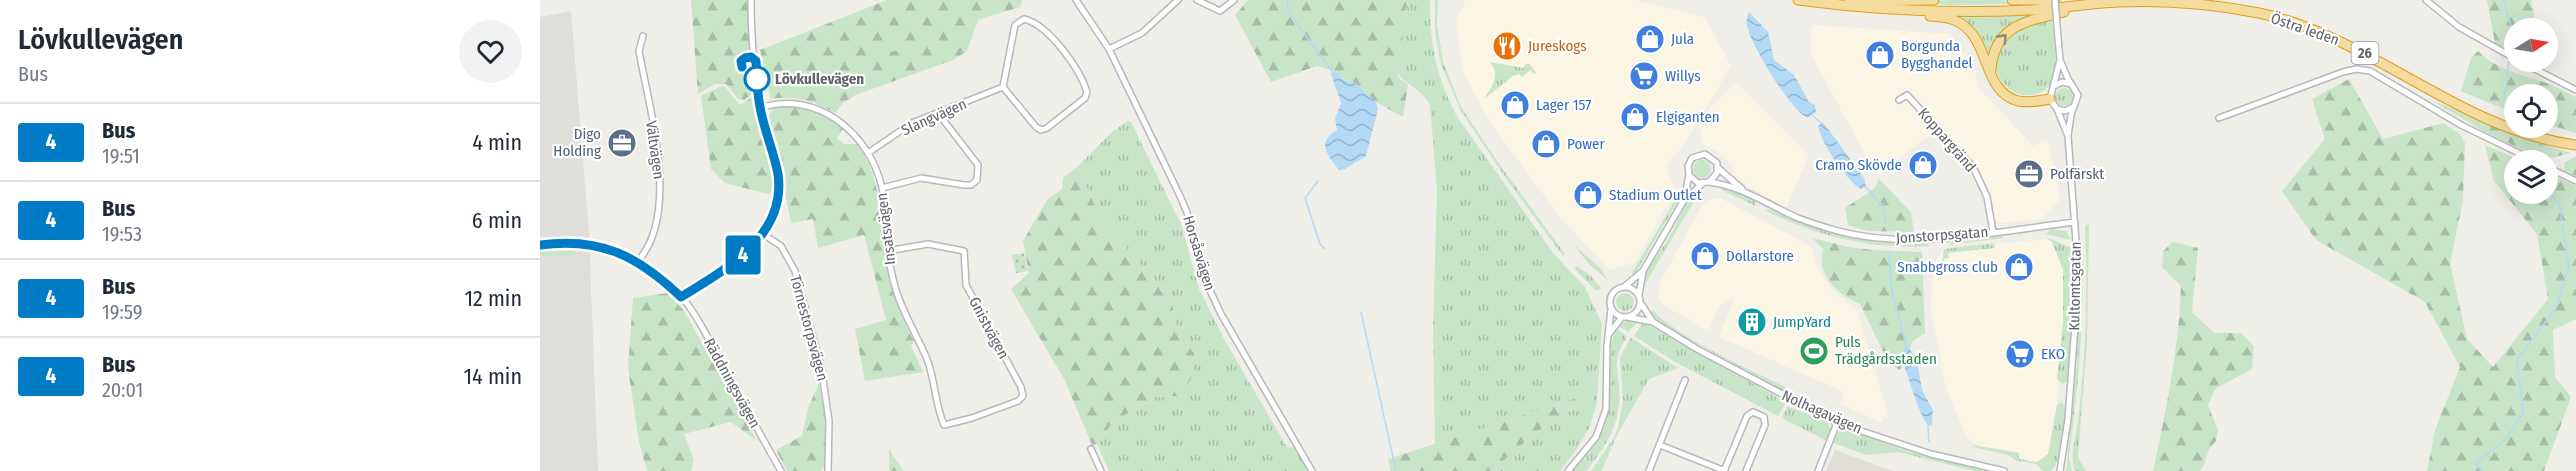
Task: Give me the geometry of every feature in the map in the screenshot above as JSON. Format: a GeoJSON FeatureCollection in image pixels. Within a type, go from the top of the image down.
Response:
{"type":"FeatureCollection","features":[{"type":"Feature","properties":{"kind":"highway","name":"Östra leden"},"geometry":{"type":"LineString","coordinates":[[1798,0],[1924,11],[2030,10],[2142,1],[2219,6],[2262,14],[2305,27],[2364,52],[2469,112],[2528,134],[2576,142]]}},
{"type":"Feature","properties":{"kind":"highway"},"geometry":{"type":"LineString","coordinates":[[1835,0],[1934,0]]}},
{"type":"Feature","properties":{"kind":"highway"},"geometry":{"type":"LineString","coordinates":[[1835,0],[1925,7],[2030,5],[2095,0]]}},
{"type":"Feature","properties":{"kind":"highway"},"geometry":{"type":"LineString","coordinates":[[2012,0],[2055,0]]}},
{"type":"Feature","properties":{"kind":"highway","name":"Östra leden"},"geometry":{"type":"LineString","coordinates":[[2210,0],[2263,9],[2337,33],[2448,95],[2504,119]]}},
{"type":"Feature","properties":{"kind":"highway"},"geometry":{"type":"LineString","coordinates":[[1991,75],[1996,43],[2020,25],[2073,10],[2142,1]]}},
{"type":"Feature","properties":{"kind":"highway"},"geometry":{"type":"LineString","coordinates":[[1881,9],[1951,18],[1974,34],[1991,75],[2002,91],[2016,100],[2028,102],[2050,99]]}},
{"type":"Feature","properties":{"kind":"highway","name":"Östra leden"},"geometry":{"type":"LineString","coordinates":[[2558,137],[2576,142]]}},
{"type":"Feature","properties":{"kind":"street"},"geometry":{"type":"LineString","coordinates":[[681,297],[741,257],[763,234],[777,200],[778,173],[760,108],[752,0]]}},
{"type":"Feature","properties":{"kind":"street","name":"Horsåsvägen"},"geometry":{"type":"LineString","coordinates":[[1076,0],[1109,49],[1184,205],[1191,222],[1207,284],[1221,314],[1312,471]]}},
{"type":"Feature","properties":{"kind":"street"},"geometry":{"type":"LineString","coordinates":[[1109,49],[1142,33],[1178,0]]}},
{"type":"Feature","properties":{"kind":"street"},"geometry":{"type":"LineString","coordinates":[[1197,0],[1220,11],[1234,0]]}},
{"type":"Feature","properties":{"kind":"street"},"geometry":{"type":"LineString","coordinates":[[2055,0],[2060,60],[2050,99],[2057,109],[2066,111],[2074,107],[2078,95],[2060,60]]}},
{"type":"Feature","properties":{"kind":"street"},"geometry":{"type":"LineString","coordinates":[[2426,0],[2445,17],[2504,53]]}},
{"type":"Feature","properties":{"kind":"street"},"geometry":{"type":"LineString","coordinates":[[1024,19],[1041,28],[1063,50],[1087,92],[1085,98],[1047,128],[1041,130],[1003,87],[1015,25],[1024,19]]}},
{"type":"Feature","properties":{"kind":"street","name":"Vältvägen"},"geometry":{"type":"LineString","coordinates":[[638,261],[651,239],[658,214],[661,180],[639,51],[643,36]]}},
{"type":"Feature","properties":{"kind":"street"},"geometry":{"type":"LineString","coordinates":[[2219,118],[2343,72],[2363,69],[2461,125],[2513,150]]}},
{"type":"Feature","properties":{"kind":"street"},"geometry":{"type":"LineString","coordinates":[[2541,72],[2576,90]]}},
{"type":"Feature","properties":{"kind":"street"},"geometry":{"type":"LineString","coordinates":[[2054,86],[2062,82],[2071,84]]}},
{"type":"Feature","properties":{"kind":"street","name":"Slangvägen"},"geometry":{"type":"LineString","coordinates":[[868,153],[900,130],[1003,87]]}},
{"type":"Feature","properties":{"kind":"street","name":"Koppargränd"},"geometry":{"type":"LineString","coordinates":[[1899,100],[1907,96],[1973,167],[1987,196],[1993,232]]}},
{"type":"Feature","properties":{"kind":"street","name":"Insatsvägen"},"geometry":{"type":"LineString","coordinates":[[760,108],[782,102],[796,102],[821,111],[848,129],[868,153],[882,188],[887,251],[902,311],[926,358],[944,425]]}},
{"type":"Feature","properties":{"kind":"street","name":"Kultomtsgatan"},"geometry":{"type":"LineString","coordinates":[[2060,471],[2073,366],[2076,289],[2075,222],[2068,136],[2074,107]]}},
{"type":"Feature","properties":{"kind":"street","name":"Kultomtsgatan"},"geometry":{"type":"LineString","coordinates":[[2057,109],[2068,136]]}},
{"type":"Feature","properties":{"kind":"street"},"geometry":{"type":"LineString","coordinates":[[882,188],[921,178],[964,185],[971,185],[977,180],[978,165],[938,113]]}},
{"type":"Feature","properties":{"kind":"street","name":"Jonstorpsgatan"},"geometry":{"type":"LineString","coordinates":[[1684,200],[1689,162],[1700,154],[1710,156],[1718,168],[1745,191]]}},
{"type":"Feature","properties":{"kind":"street"},"geometry":{"type":"LineString","coordinates":[[1709,182],[1715,176],[1718,168]]}},
{"type":"Feature","properties":{"kind":"street"},"geometry":{"type":"LineString","coordinates":[[2558,172],[2576,181]]}},
{"type":"Feature","properties":{"kind":"street"},"geometry":{"type":"LineString","coordinates":[[1689,175],[1694,181],[1702,184]]}},
{"type":"Feature","properties":{"kind":"street","name":"Jonstorpsgatan"},"geometry":{"type":"LineString","coordinates":[[1625,286],[1643,271],[1684,200],[1702,184],[1709,182],[1745,191],[1798,218],[1862,236],[1913,239],[2075,222]]}},
{"type":"Feature","properties":{"kind":"street","name":"Törnestorpsvägen"},"geometry":{"type":"LineString","coordinates":[[763,234],[781,246],[792,264],[821,366],[829,421],[828,471]]}},
{"type":"Feature","properties":{"kind":"street"},"geometry":{"type":"LineString","coordinates":[[540,245],[556,243],[593,246],[638,261]]}},
{"type":"Feature","properties":{"kind":"street","name":"Gnistvägen"},"geometry":{"type":"LineString","coordinates":[[887,251],[928,244],[964,251],[966,285],[1021,387],[1023,396],[1018,401],[972,418],[944,425]]}},
{"type":"Feature","properties":{"kind":"street","name":"Räddningsvägen"},"geometry":{"type":"LineString","coordinates":[[638,261],[681,297],[706,335],[780,471]]}},
{"type":"Feature","properties":{"kind":"street","name":"Jonstorpsgatan"},"geometry":{"type":"LineString","coordinates":[[1640,300],[1643,271]]}},
{"type":"Feature","properties":{"kind":"street"},"geometry":{"type":"LineString","coordinates":[[1568,471],[1596,437],[1606,409],[1610,300],[1613,292],[1625,286],[1633,289],[1640,300],[1636,312],[1625,317],[1609,334]]}},
{"type":"Feature","properties":{"kind":"street","name":"Nolhagavägen"},"geometry":{"type":"LineString","coordinates":[[1640,300],[1653,322]]}},
{"type":"Feature","properties":{"kind":"street"},"geometry":{"type":"LineString","coordinates":[[1611,309],[1625,317]]}},
{"type":"Feature","properties":{"kind":"street","name":"Nolhagavägen"},"geometry":{"type":"LineString","coordinates":[[1625,317],[1653,322],[1697,349],[1837,423],[1931,454],[2004,471]]}},
{"type":"Feature","properties":{"kind":"street"},"geometry":{"type":"LineString","coordinates":[[1649,471],[1685,380]]}},
{"type":"Feature","properties":{"kind":"street"},"geometry":{"type":"LineString","coordinates":[[1660,445],[1724,471],[1747,416],[1753,412],[1764,417],[1765,425],[1746,471]]}},
{"type":"Feature","properties":{"kind":"street"},"geometry":{"type":"LineString","coordinates":[[1818,471],[1837,423]]}},
{"type":"Feature","properties":{"kind":"street"},"geometry":{"type":"LineString","coordinates":[[1091,449],[1101,471]]}},
{"type":"Feature","properties":{"kind":"shaded area"},"geometry":{"type":"Polygon","coordinates":[[[1466,0],[1634,0],[1705,17],[1731,66],[1681,148],[1669,162],[1667,168],[1675,191],[1634,263],[1609,270],[1559,216],[1489,121],[1463,71],[1456,20],[1466,0]]]}},
{"type":"Feature","properties":{"kind":"shaded area"},"geometry":{"type":"Polygon","coordinates":[[[571,11],[589,233],[598,471],[540,471],[540,17],[571,11]]]}},
{"type":"Feature","properties":{"kind":"shaded area"},"geometry":{"type":"Polygon","coordinates":[[[1812,25],[1950,34],[1973,67],[1979,88],[2033,146],[2047,139],[2060,200],[2042,219],[2001,223],[1996,220],[1967,168],[1933,132],[1877,176],[1810,53],[1812,25]]]}},
{"type":"Feature","properties":{"kind":"shaded area"},"geometry":{"type":"Polygon","coordinates":[[[1737,82],[1809,156],[1786,208],[1731,176],[1733,167],[1719,152],[1701,143],[1700,118],[1737,82]]]}},
{"type":"Feature","properties":{"kind":"shaded area"},"geometry":{"type":"Polygon","coordinates":[[[1713,198],[1722,199],[1812,248],[1817,266],[1831,289],[1857,311],[1889,417],[1883,418],[1882,423],[1840,404],[1844,392],[1719,337],[1734,299],[1727,300],[1720,305],[1708,331],[1664,305],[1659,299],[1660,282],[1703,204],[1713,198]]]}},
{"type":"Feature","properties":{"kind":"shaded area"},"geometry":{"type":"Polygon","coordinates":[[[2046,239],[2052,242],[2063,269],[2063,322],[2057,405],[2048,454],[2037,462],[2018,458],[2019,453],[1978,446],[1967,438],[1946,389],[1930,304],[1935,263],[1944,249],[2046,239]]]}},
{"type":"Feature","properties":{"kind":"shaded area"},"geometry":{"type":"Polygon","coordinates":[[[1835,450],[1890,470],[1893,471],[1826,471],[1835,450]]]}},
{"type":"Feature","properties":{"kind":"green space"},"geometry":{"type":"Polygon","coordinates":[[[691,0],[748,0],[751,50],[739,54],[736,64],[755,92],[744,100],[737,98],[726,84],[715,84],[698,94],[691,0]]]}},
{"type":"Feature","properties":{"kind":"green space"},"geometry":{"type":"Polygon","coordinates":[[[887,0],[1022,0],[1020,7],[978,20],[967,51],[953,60],[858,94],[844,102],[835,113],[804,100],[771,99],[760,50],[887,0]]]}},
{"type":"Feature","properties":{"kind":"green space"},"geometry":{"type":"Polygon","coordinates":[[[1248,0],[1407,0],[1402,42],[1394,67],[1400,79],[1408,84],[1403,117],[1376,102],[1355,83],[1344,80],[1335,71],[1317,66],[1271,82],[1235,15],[1248,0]]]}},
{"type":"Feature","properties":{"kind":"green space"},"geometry":{"type":"Polygon","coordinates":[[[1407,0],[1430,0],[1431,31],[1436,61],[1445,90],[1458,118],[1554,254],[1585,287],[1602,324],[1597,401],[1590,427],[1560,471],[1492,471],[1535,433],[1568,412],[1593,400],[1592,393],[1435,444],[1433,329],[1437,190],[1430,106],[1422,94],[1403,79],[1394,67],[1402,42],[1407,0]]]}},
{"type":"Feature","properties":{"kind":"green space"},"geometry":{"type":"Polygon","coordinates":[[[1435,0],[1438,0],[1437,24],[1443,61],[1461,107],[1565,254],[1563,256],[1507,180],[1461,111],[1441,64],[1435,32],[1435,0]]]}},
{"type":"Feature","properties":{"kind":"green space"},"geometry":{"type":"Polygon","coordinates":[[[1945,0],[2003,0],[2010,4],[1928,3],[1945,0]]]}},
{"type":"Feature","properties":{"kind":"green space"},"geometry":{"type":"Polygon","coordinates":[[[2487,0],[2531,0],[2535,18],[2504,18],[2504,48],[2495,43],[2487,0]]]}},
{"type":"Feature","properties":{"kind":"green space"},"geometry":{"type":"Polygon","coordinates":[[[2044,12],[2002,33],[1991,47],[1988,56],[1953,15],[2044,12]]]}},
{"type":"Feature","properties":{"kind":"green space"},"geometry":{"type":"Polygon","coordinates":[[[2052,16],[2056,65],[2050,86],[2040,93],[2030,95],[2012,91],[1999,76],[1995,66],[1995,55],[2012,32],[2052,16]]]}},
{"type":"Feature","properties":{"kind":"green space"},"geometry":{"type":"Polygon","coordinates":[[[892,38],[897,50],[876,58],[872,46],[892,38]]]}},
{"type":"Feature","properties":{"kind":"green space"},"geometry":{"type":"Polygon","coordinates":[[[2478,51],[2504,69],[2504,72],[2512,72],[2547,84],[2504,84],[2504,109],[2461,91],[2471,58],[2478,51]]]}},
{"type":"Feature","properties":{"kind":"green space"},"geometry":{"type":"Polygon","coordinates":[[[1489,62],[1524,68],[1525,64],[1530,64],[1536,73],[1534,74],[1531,70],[1522,77],[1519,74],[1513,76],[1484,99],[1495,76],[1495,71],[1489,62]]]}},
{"type":"Feature","properties":{"kind":"green space"},"geometry":{"type":"Polygon","coordinates":[[[2349,79],[2383,139],[2443,123],[2461,135],[2465,143],[2463,200],[2450,264],[2467,339],[2493,367],[2548,299],[2537,234],[2513,204],[2558,204],[2558,177],[2576,186],[2576,319],[2553,330],[2555,377],[2571,397],[2544,471],[2427,471],[2435,430],[2460,367],[2425,302],[2316,240],[2282,191],[2325,139],[2312,99],[2349,79]]]}},
{"type":"Feature","properties":{"kind":"green space"},"geometry":{"type":"Polygon","coordinates":[[[722,86],[740,105],[755,95],[772,164],[774,192],[768,194],[725,183],[711,169],[701,96],[722,86]]]}},
{"type":"Feature","properties":{"kind":"green space"},"geometry":{"type":"Polygon","coordinates":[[[2064,88],[2070,91],[2073,97],[2070,103],[2064,106],[2058,103],[2055,97],[2058,91],[2064,88]]]}},
{"type":"Feature","properties":{"kind":"green space"},"geometry":{"type":"Polygon","coordinates":[[[2558,89],[2576,97],[2576,133],[2558,127],[2558,89]]]}},
{"type":"Feature","properties":{"kind":"green space"},"geometry":{"type":"Polygon","coordinates":[[[2431,100],[2504,129],[2504,138],[2527,138],[2571,153],[2558,156],[2558,150],[2523,150],[2483,131],[2431,100]]]}},
{"type":"Feature","properties":{"kind":"green space"},"geometry":{"type":"Polygon","coordinates":[[[784,105],[808,110],[836,124],[843,129],[837,138],[844,144],[858,144],[867,159],[877,189],[887,268],[901,315],[914,341],[911,346],[923,372],[865,381],[855,329],[886,320],[864,235],[818,248],[813,219],[791,223],[784,173],[768,116],[774,107],[784,105]]]}},
{"type":"Feature","properties":{"kind":"green space"},"geometry":{"type":"Polygon","coordinates":[[[1128,121],[1131,122],[1181,224],[1199,289],[1224,339],[1287,447],[1294,448],[1308,471],[1109,471],[1097,444],[1113,422],[1155,397],[1179,396],[1196,357],[1175,323],[1172,301],[1100,218],[1078,166],[1113,131],[1128,121]]]}},
{"type":"Feature","properties":{"kind":"green space"},"geometry":{"type":"Polygon","coordinates":[[[2485,145],[2504,153],[2504,193],[2494,181],[2485,145]]]}},
{"type":"Feature","properties":{"kind":"green space"},"geometry":{"type":"Polygon","coordinates":[[[2576,156],[2576,176],[2564,170],[2565,162],[2576,156]]]}},
{"type":"Feature","properties":{"kind":"green space"},"geometry":{"type":"Polygon","coordinates":[[[1702,160],[1708,163],[1711,169],[1708,175],[1702,178],[1696,175],[1693,169],[1696,163],[1702,160]]]}},
{"type":"Feature","properties":{"kind":"green space"},"geometry":{"type":"Polygon","coordinates":[[[1078,166],[1100,218],[1172,301],[1175,323],[1196,357],[1192,377],[1179,396],[1155,397],[1113,422],[1097,444],[1092,445],[1064,379],[1011,289],[1029,273],[1023,241],[1047,200],[1062,189],[1063,178],[1078,166]]]}},
{"type":"Feature","properties":{"kind":"green space"},"geometry":{"type":"Polygon","coordinates":[[[1879,179],[1911,212],[1914,232],[1867,231],[1848,225],[1845,208],[1874,189],[1879,179]]]}},
{"type":"Feature","properties":{"kind":"green space"},"geometry":{"type":"Polygon","coordinates":[[[1723,186],[1754,200],[1756,206],[1721,190],[1723,186]]]}},
{"type":"Feature","properties":{"kind":"green space"},"geometry":{"type":"Polygon","coordinates":[[[1683,187],[1683,192],[1634,276],[1632,273],[1683,187]]]}},
{"type":"Feature","properties":{"kind":"green space"},"geometry":{"type":"Polygon","coordinates":[[[1694,194],[1696,198],[1647,281],[1643,281],[1648,269],[1694,194]]]}},
{"type":"Feature","properties":{"kind":"green space"},"geometry":{"type":"Polygon","coordinates":[[[1768,209],[1831,233],[1860,239],[1925,242],[1930,246],[1886,245],[1846,239],[1807,228],[1766,211],[1768,209]]]}},
{"type":"Feature","properties":{"kind":"green space"},"geometry":{"type":"Polygon","coordinates":[[[2089,223],[2087,343],[2078,457],[2086,471],[2075,471],[2073,453],[2081,397],[2086,323],[2085,226],[2089,223]]]}},
{"type":"Feature","properties":{"kind":"green space"},"geometry":{"type":"Polygon","coordinates":[[[2051,229],[2066,231],[2071,240],[2046,234],[2051,229]]]}},
{"type":"Feature","properties":{"kind":"green space"},"geometry":{"type":"Polygon","coordinates":[[[2001,235],[2004,238],[1948,245],[1954,240],[2001,235]]]}},
{"type":"Feature","properties":{"kind":"green space"},"geometry":{"type":"Polygon","coordinates":[[[2046,237],[2072,248],[2072,321],[2068,381],[2063,384],[2057,379],[2063,322],[2063,269],[2052,242],[2046,237]]]}},
{"type":"Feature","properties":{"kind":"green space"},"geometry":{"type":"Polygon","coordinates":[[[1812,238],[1849,247],[1922,252],[1925,333],[1913,341],[1900,370],[1889,364],[1860,304],[1844,295],[1830,283],[1823,268],[1823,249],[1812,238]]]}},
{"type":"Feature","properties":{"kind":"green space"},"geometry":{"type":"Polygon","coordinates":[[[2173,242],[2198,248],[2192,312],[2214,333],[2241,333],[2254,346],[2252,369],[2215,389],[2208,405],[2218,430],[2216,441],[2209,449],[2200,471],[2153,471],[2163,426],[2178,333],[2181,286],[2162,267],[2163,251],[2173,242]]]}},
{"type":"Feature","properties":{"kind":"green space"},"geometry":{"type":"Polygon","coordinates":[[[1994,243],[1995,248],[1948,253],[1949,258],[1944,259],[1944,275],[1940,274],[1944,249],[1994,243]]]}},
{"type":"Feature","properties":{"kind":"green space"},"geometry":{"type":"Polygon","coordinates":[[[1573,244],[1600,268],[1608,280],[1589,264],[1573,244]]]}},
{"type":"Feature","properties":{"kind":"green space"},"geometry":{"type":"Polygon","coordinates":[[[2081,244],[2083,244],[2083,297],[2080,350],[2069,456],[2072,471],[2066,471],[2077,362],[2081,244]]]}},
{"type":"Feature","properties":{"kind":"green space"},"geometry":{"type":"Polygon","coordinates":[[[574,246],[574,255],[540,256],[540,247],[574,246]]]}},
{"type":"Feature","properties":{"kind":"green space"},"geometry":{"type":"Polygon","coordinates":[[[1024,253],[1028,271],[1016,273],[1012,255],[1024,253]]]}},
{"type":"Feature","properties":{"kind":"green space"},"geometry":{"type":"Polygon","coordinates":[[[1577,266],[1591,276],[1601,288],[1599,290],[1595,290],[1574,268],[1577,266]]]}},
{"type":"Feature","properties":{"kind":"green space"},"geometry":{"type":"Polygon","coordinates":[[[668,293],[684,311],[757,441],[731,422],[684,434],[694,460],[691,471],[647,471],[639,442],[628,368],[633,298],[668,293]]]}},
{"type":"Feature","properties":{"kind":"green space"},"geometry":{"type":"Polygon","coordinates":[[[1625,293],[1631,296],[1634,302],[1631,308],[1625,311],[1619,308],[1616,302],[1619,296],[1625,293]]]}},
{"type":"Feature","properties":{"kind":"green space"},"geometry":{"type":"Polygon","coordinates":[[[1653,310],[1679,332],[1789,389],[1790,394],[1675,332],[1650,313],[1653,310]]]}},
{"type":"Feature","properties":{"kind":"green space"},"geometry":{"type":"Polygon","coordinates":[[[1628,319],[1639,321],[1628,332],[1619,326],[1628,319]]]}},
{"type":"Feature","properties":{"kind":"green space"},"geometry":{"type":"Polygon","coordinates":[[[1643,322],[1786,402],[1778,416],[1677,363],[1634,336],[1643,322]]]}},
{"type":"Feature","properties":{"kind":"green space"},"geometry":{"type":"Polygon","coordinates":[[[1617,329],[1627,337],[1621,347],[1617,363],[1618,414],[1612,432],[1586,471],[1571,471],[1590,448],[1604,423],[1609,403],[1611,346],[1617,329]]]}},
{"type":"Feature","properties":{"kind":"green space"},"geometry":{"type":"Polygon","coordinates":[[[1631,338],[1678,368],[1649,379],[1616,437],[1602,471],[1591,471],[1618,428],[1623,401],[1620,357],[1631,338]]]}},
{"type":"Feature","properties":{"kind":"green space"},"geometry":{"type":"Polygon","coordinates":[[[819,383],[826,421],[825,465],[821,471],[787,471],[776,450],[802,436],[808,408],[819,383]]]}},
{"type":"Feature","properties":{"kind":"green space"},"geometry":{"type":"Polygon","coordinates":[[[1592,393],[1593,400],[1568,412],[1535,433],[1492,471],[1391,471],[1388,459],[1592,393]]]}},
{"type":"Feature","properties":{"kind":"green space"},"geometry":{"type":"Polygon","coordinates":[[[2061,402],[2066,407],[2062,441],[2058,459],[2051,471],[2043,471],[2036,464],[2017,461],[2008,455],[1973,445],[2019,453],[2019,459],[2037,462],[2048,454],[2057,405],[2061,402]]]}},
{"type":"Feature","properties":{"kind":"green space"},"geometry":{"type":"Polygon","coordinates":[[[1787,406],[1826,421],[1831,429],[1827,441],[1782,418],[1787,406]]]}},
{"type":"Feature","properties":{"kind":"green space"},"geometry":{"type":"Polygon","coordinates":[[[1846,429],[1910,452],[1986,471],[1974,471],[1898,452],[1867,455],[1833,443],[1838,432],[1846,429]]]}},
{"type":"Feature","properties":{"kind":"green space"},"geometry":{"type":"Polygon","coordinates":[[[889,449],[902,469],[904,471],[889,471],[889,449]]]}},
{"type":"Feature","properties":{"kind":"water"},"geometry":{"type":"Polygon","coordinates":[[[1749,12],[1768,32],[1774,60],[1794,75],[1809,102],[1815,105],[1816,112],[1808,118],[1782,91],[1764,62],[1747,26],[1749,12]]]}},
{"type":"Feature","properties":{"kind":"water"},"geometry":{"type":"Polygon","coordinates":[[[1335,71],[1344,80],[1355,83],[1376,102],[1378,109],[1366,156],[1345,169],[1339,170],[1328,154],[1325,144],[1337,130],[1335,119],[1341,103],[1331,74],[1335,71]]]}},
{"type":"Feature","properties":{"kind":"water"},"geometry":{"type":"Polygon","coordinates":[[[1823,122],[1864,178],[1866,187],[1861,189],[1855,185],[1835,160],[1820,133],[1818,126],[1823,122]]]}},
{"type":"Feature","properties":{"kind":"water"},"geometry":{"type":"Polygon","coordinates":[[[1906,343],[1917,361],[1922,390],[1933,410],[1932,425],[1928,426],[1920,410],[1902,360],[1906,343]]]}},
{"type":"Feature","properties":{"kind":"waterway"},"geometry":{"type":"LineString","coordinates":[[1287,0],[1288,11],[1334,74]]}},
{"type":"Feature","properties":{"kind":"waterway"},"geometry":{"type":"LineString","coordinates":[[2503,0],[2509,18]]}},
{"type":"Feature","properties":{"kind":"waterway"},"geometry":{"type":"LineString","coordinates":[[2506,84],[2508,72]]}},
{"type":"Feature","properties":{"kind":"waterway"},"geometry":{"type":"LineString","coordinates":[[1812,115],[1822,124]]}},
{"type":"Feature","properties":{"kind":"waterway"},"geometry":{"type":"LineString","coordinates":[[1318,181],[1305,198],[1320,244],[1325,249]]}},
{"type":"Feature","properties":{"kind":"waterway"},"geometry":{"type":"LineString","coordinates":[[1866,187],[1882,205],[1886,222]]}},
{"type":"Feature","properties":{"kind":"waterway"},"geometry":{"type":"LineString","coordinates":[[2483,471],[2475,464],[2506,439],[2523,413],[2517,360],[2556,308],[2569,266],[2558,202]]}},
{"type":"Feature","properties":{"kind":"waterway"},"geometry":{"type":"LineString","coordinates":[[1889,254],[1892,292],[1906,343]]}},
{"type":"Feature","properties":{"kind":"waterway"},"geometry":{"type":"LineString","coordinates":[[1361,312],[1396,471]]}},
{"type":"Feature","properties":{"kind":"waterway"},"geometry":{"type":"LineString","coordinates":[[1928,426],[1929,442]]}},
{"type":"Feature","properties":{"kind":"bus line","name":"4"},"geometry":{"type":"LineString","coordinates":[[540,245],[579,244],[614,251],[638,261],[681,297],[741,257],[763,234],[771,219],[779,186],[778,173],[760,108],[756,61],[751,57],[745,58],[741,61],[742,67]]}},
{"type":"Feature","properties":{"kind":"place","name":"Jula"},"geometry":{"type":"Point","coordinates":[1650,39]}},
{"type":"Feature","properties":{"kind":"place","name":"Jureskogs"},"geometry":{"type":"Point","coordinates":[1507,46]}},
{"type":"Feature","properties":{"kind":"place","name":"Borgunda Bygghandel"},"geometry":{"type":"Point","coordinates":[1880,55]}},
{"type":"Feature","properties":{"kind":"place","name":"Willys"},"geometry":{"type":"Point","coordinates":[1644,76]}},
{"type":"Feature","properties":{"kind":"place","name":"Lövkullevägen"},"geometry":{"type":"Point","coordinates":[757,79]}},
{"type":"Feature","properties":{"kind":"place","name":"Lager 157"},"geometry":{"type":"Point","coordinates":[1515,105]}},
{"type":"Feature","properties":{"kind":"place","name":"Elgiganten"},"geometry":{"type":"Point","coordinates":[1635,117]}},
{"type":"Feature","properties":{"kind":"place","name":"Digo Holding"},"geometry":{"type":"Point","coordinates":[622,143]}},
{"type":"Feature","properties":{"kind":"place","name":"Power"},"geometry":{"type":"Point","coordinates":[1546,144]}},
{"type":"Feature","properties":{"kind":"place","name":"Cramo Skövde"},"geometry":{"type":"Point","coordinates":[1923,165]}},
{"type":"Feature","properties":{"kind":"place","name":"Polfärskt"},"geometry":{"type":"Point","coordinates":[2029,174]}},
{"type":"Feature","properties":{"kind":"place","name":"Stadium Outlet"},"geometry":{"type":"Point","coordinates":[1588,195]}},
{"type":"Feature","properties":{"kind":"place","name":"Dollarstore"},"geometry":{"type":"Point","coordinates":[1705,256]}},
{"type":"Feature","properties":{"kind":"place","name":"Snabbgross club"},"geometry":{"type":"Point","coordinates":[2019,267]}},
{"type":"Feature","properties":{"kind":"place","name":"JumpYard"},"geometry":{"type":"Point","coordinates":[1752,322]}},
{"type":"Feature","properties":{"kind":"place","name":"Puls Trädgårdsstaden"},"geometry":{"type":"Point","coordinates":[1814,351]}},
{"type":"Feature","properties":{"kind":"place","name":"EKO"},"geometry":{"type":"Point","coordinates":[2020,354]}}]}
